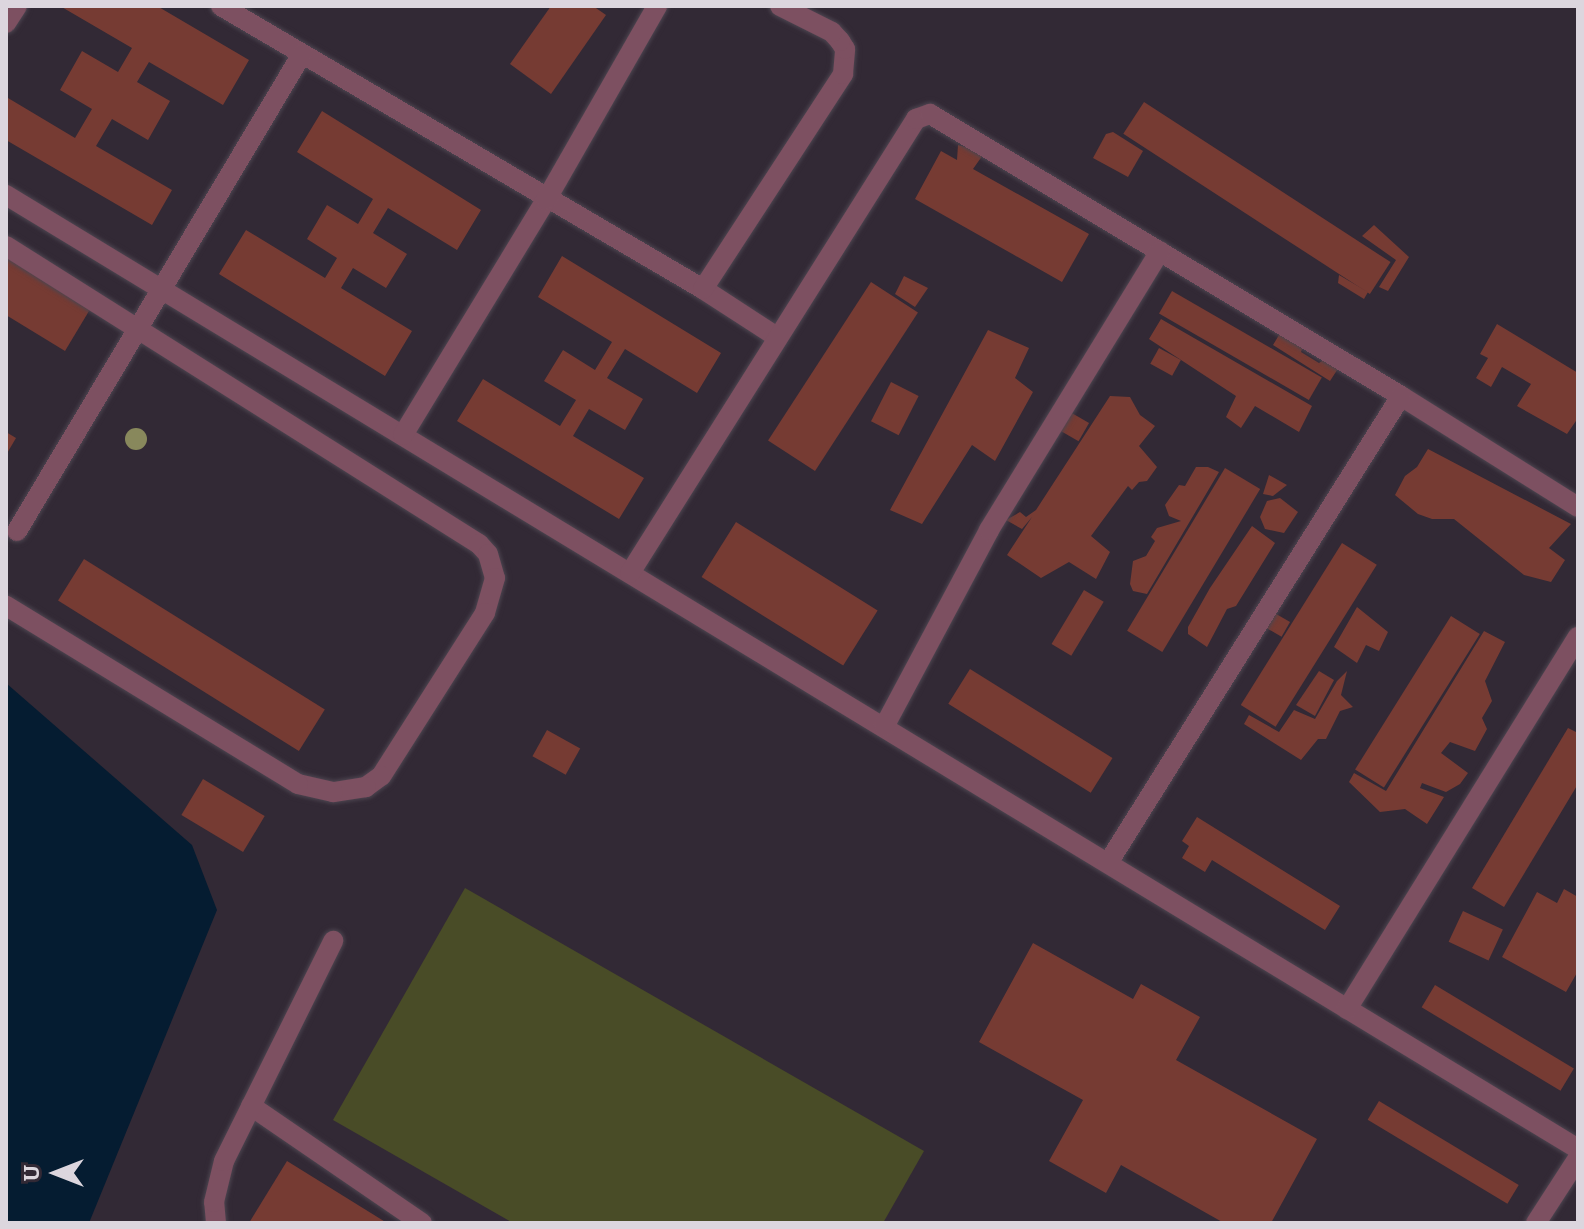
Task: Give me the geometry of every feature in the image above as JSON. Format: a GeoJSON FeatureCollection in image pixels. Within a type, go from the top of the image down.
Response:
{"type":"FeatureCollection","features":[{"type":"Feature","properties":{"kind":"lane"},"geometry":{"type":"LineString","coordinates":[[6,23],[17,6]]}},
{"type":"Feature","properties":{"kind":"lane"},"geometry":{"type":"LineString","coordinates":[[221,6],[546,200],[703,289],[777,337]]}},
{"type":"Feature","properties":{"kind":"lane"},"geometry":{"type":"LineString","coordinates":[[403,435],[546,200],[657,6]]}},
{"type":"Feature","properties":{"kind":"lane"},"geometry":{"type":"LineString","coordinates":[[703,289],[843,74],[845,49],[832,32],[780,6]]}},
{"type":"Feature","properties":{"kind":"lane"},"geometry":{"type":"LineString","coordinates":[[17,531],[302,54]]}},
{"type":"Feature","properties":{"kind":"lane"},"geometry":{"type":"LineString","coordinates":[[630,573],[916,119],[930,114],[1401,396],[1578,507]]}},
{"type":"Feature","properties":{"kind":"lane"},"geometry":{"type":"LineString","coordinates":[[6,195],[1578,1149]]}},
{"type":"Feature","properties":{"kind":"lane"},"geometry":{"type":"LineString","coordinates":[[6,246],[479,544],[488,554],[495,578],[493,595],[485,613],[381,776],[366,787],[333,792],[298,784],[6,606]]}},
{"type":"Feature","properties":{"kind":"lane"},"geometry":{"type":"LineString","coordinates":[[884,727],[989,530],[1160,251]]}},
{"type":"Feature","properties":{"kind":"lane"},"geometry":{"type":"LineString","coordinates":[[1108,863],[1401,396]]}},
{"type":"Feature","properties":{"kind":"lane"},"geometry":{"type":"LineString","coordinates":[[1347,1009],[1578,637]]}},
{"type":"Feature","properties":{"kind":"lane"},"geometry":{"type":"LineString","coordinates":[[216,1223],[214,1202],[224,1161],[333,941]]}},
{"type":"Feature","properties":{"kind":"lane"},"geometry":{"type":"LineString","coordinates":[[251,1106],[422,1223]]}},
{"type":"Feature","properties":{"kind":"lane"},"geometry":{"type":"LineString","coordinates":[[1536,1223],[1578,1158]]}},
{"type":"Feature","properties":{"kind":"green space"},"geometry":{"type":"Polygon","coordinates":[[[465,888],[924,1151],[883,1223],[513,1223],[333,1120],[465,888]]]}},
{"type":"Feature","properties":{"kind":"water"},"geometry":{"type":"Polygon","coordinates":[[[6,683],[192,845],[217,910],[89,1223],[6,1223],[6,683]]]}},
{"type":"Feature","properties":{"kind":"building"},"geometry":{"type":"Polygon","coordinates":[[[60,6],[157,6],[249,60],[223,105],[149,62],[137,82],[170,101],[148,140],[112,119],[96,146],[172,190],[152,225],[6,140],[8,98],[75,138],[92,109],[60,90],[82,51],[118,72],[132,48],[60,6]]]}},
{"type":"Feature","properties":{"kind":"building"},"geometry":{"type":"Polygon","coordinates":[[[551,6],[593,6],[606,15],[551,94],[510,64],[551,6]]]}},
{"type":"Feature","properties":{"kind":"building"},"geometry":{"type":"Polygon","coordinates":[[[1144,102],[1391,262],[1370,294],[1123,134],[1144,102]]]}},
{"type":"Feature","properties":{"kind":"building"},"geometry":{"type":"Polygon","coordinates":[[[322,111],[481,210],[457,250],[388,208],[373,233],[407,254],[386,288],[353,268],[341,288],[412,331],[385,376],[219,274],[246,230],[325,278],[337,258],[307,239],[327,205],[358,224],[373,199],[297,152],[322,111]]]}},
{"type":"Feature","properties":{"kind":"building"},"geometry":{"type":"Polygon","coordinates":[[[1113,132],[1143,151],[1128,177],[1093,158],[1106,134],[1113,132]]]}},
{"type":"Feature","properties":{"kind":"building"},"geometry":{"type":"Polygon","coordinates":[[[958,145],[985,152],[973,169],[1089,234],[1062,282],[915,199],[941,151],[957,160],[958,145]]]}},
{"type":"Feature","properties":{"kind":"building"},"geometry":{"type":"Polygon","coordinates":[[[1374,225],[1409,257],[1388,291],[1379,287],[1396,260],[1362,236],[1374,225]]]}},
{"type":"Feature","properties":{"kind":"building"},"geometry":{"type":"Polygon","coordinates":[[[6,253],[92,306],[65,351],[6,315],[6,253]]]}},
{"type":"Feature","properties":{"kind":"building"},"geometry":{"type":"Polygon","coordinates":[[[562,256],[721,353],[697,393],[625,349],[607,378],[643,399],[625,430],[589,409],[573,436],[644,478],[619,519],[457,421],[483,379],[560,426],[576,400],[544,381],[563,350],[595,370],[612,342],[538,297],[562,256]]]}},
{"type":"Feature","properties":{"kind":"building"},"geometry":{"type":"Polygon","coordinates":[[[1339,275],[1368,292],[1364,299],[1338,283],[1339,275]]]}},
{"type":"Feature","properties":{"kind":"building"},"geometry":{"type":"Polygon","coordinates":[[[904,276],[928,288],[915,307],[895,294],[904,276]]]}},
{"type":"Feature","properties":{"kind":"building"},"geometry":{"type":"Polygon","coordinates":[[[871,282],[918,312],[815,471],[768,441],[871,282]]]}},
{"type":"Feature","properties":{"kind":"building"},"geometry":{"type":"Polygon","coordinates":[[[1172,291],[1322,378],[1309,400],[1159,314],[1172,291]]]}},
{"type":"Feature","properties":{"kind":"building"},"geometry":{"type":"Polygon","coordinates":[[[1161,319],[1312,406],[1299,432],[1255,406],[1241,428],[1226,417],[1236,396],[1149,339],[1161,319]]]}},
{"type":"Feature","properties":{"kind":"building"},"geometry":{"type":"Polygon","coordinates":[[[1497,324],[1578,373],[1578,418],[1567,434],[1517,406],[1531,384],[1502,367],[1491,387],[1476,378],[1488,358],[1480,354],[1497,324]]]}},
{"type":"Feature","properties":{"kind":"building"},"geometry":{"type":"Polygon","coordinates":[[[988,330],[1029,348],[1015,378],[1033,392],[995,461],[972,445],[922,524],[890,510],[988,330]]]}},
{"type":"Feature","properties":{"kind":"building"},"geometry":{"type":"Polygon","coordinates":[[[1282,330],[1305,341],[1301,352],[1319,363],[1328,357],[1341,364],[1330,381],[1273,345],[1282,330]]]}},
{"type":"Feature","properties":{"kind":"building"},"geometry":{"type":"Polygon","coordinates":[[[1159,348],[1181,360],[1172,376],[1150,364],[1159,348]]]}},
{"type":"Feature","properties":{"kind":"building"},"geometry":{"type":"Polygon","coordinates":[[[891,382],[919,396],[899,435],[871,421],[891,382]]]}},
{"type":"Feature","properties":{"kind":"building"},"geometry":{"type":"Polygon","coordinates":[[[1110,396],[1130,397],[1140,415],[1155,426],[1139,446],[1157,467],[1147,481],[1139,482],[1132,490],[1128,486],[1091,536],[1110,552],[1096,579],[1069,562],[1041,578],[1007,555],[1032,517],[1022,529],[1006,520],[1020,512],[1026,517],[1036,510],[1110,396]]]}},
{"type":"Feature","properties":{"kind":"building"},"geometry":{"type":"Polygon","coordinates":[[[1070,412],[1089,423],[1079,441],[1060,430],[1070,412]]]}},
{"type":"Feature","properties":{"kind":"building"},"geometry":{"type":"Polygon","coordinates":[[[6,432],[16,438],[6,455],[6,432]]]}},
{"type":"Feature","properties":{"kind":"building"},"geometry":{"type":"Polygon","coordinates":[[[1428,449],[1571,524],[1549,548],[1565,560],[1551,582],[1524,575],[1454,519],[1432,519],[1418,514],[1395,495],[1405,476],[1417,467],[1428,449]]]}},
{"type":"Feature","properties":{"kind":"building"},"geometry":{"type":"Polygon","coordinates":[[[1196,467],[1208,467],[1219,472],[1147,594],[1133,591],[1130,584],[1133,561],[1146,556],[1155,541],[1151,537],[1157,528],[1181,521],[1169,516],[1165,505],[1179,485],[1185,486],[1196,467]]]}},
{"type":"Feature","properties":{"kind":"building"},"geometry":{"type":"Polygon","coordinates":[[[1225,468],[1260,489],[1162,652],[1127,631],[1225,468]]]}},
{"type":"Feature","properties":{"kind":"building"},"geometry":{"type":"Polygon","coordinates":[[[1269,475],[1287,485],[1273,496],[1263,494],[1269,475]]]}},
{"type":"Feature","properties":{"kind":"building"},"geometry":{"type":"Polygon","coordinates":[[[1280,498],[1298,512],[1284,533],[1265,529],[1260,517],[1267,501],[1280,498]]]}},
{"type":"Feature","properties":{"kind":"building"},"geometry":{"type":"Polygon","coordinates":[[[736,522],[878,610],[843,666],[702,577],[736,522]]]}},
{"type":"Feature","properties":{"kind":"building"},"geometry":{"type":"Polygon","coordinates":[[[1252,526],[1275,543],[1236,606],[1227,609],[1207,647],[1188,634],[1188,627],[1252,526]]]}},
{"type":"Feature","properties":{"kind":"building"},"geometry":{"type":"Polygon","coordinates":[[[1342,543],[1377,565],[1276,727],[1241,705],[1342,543]]]}},
{"type":"Feature","properties":{"kind":"building"},"geometry":{"type":"Polygon","coordinates":[[[84,559],[325,709],[299,751],[58,601],[84,559]]]}},
{"type":"Feature","properties":{"kind":"building"},"geometry":{"type":"Polygon","coordinates":[[[1084,590],[1104,602],[1071,656],[1052,644],[1084,590]]]}},
{"type":"Feature","properties":{"kind":"building"},"geometry":{"type":"Polygon","coordinates":[[[1357,607],[1388,632],[1379,651],[1366,645],[1357,663],[1334,647],[1357,607]]]}},
{"type":"Feature","properties":{"kind":"building"},"geometry":{"type":"Polygon","coordinates":[[[1271,611],[1290,622],[1282,637],[1262,626],[1271,611]]]}},
{"type":"Feature","properties":{"kind":"building"},"geometry":{"type":"Polygon","coordinates":[[[1451,616],[1480,634],[1384,788],[1355,769],[1451,616]]]}},
{"type":"Feature","properties":{"kind":"building"},"geometry":{"type":"Polygon","coordinates":[[[1484,631],[1505,642],[1485,681],[1492,701],[1482,718],[1487,729],[1475,751],[1450,742],[1441,753],[1468,773],[1460,784],[1446,792],[1422,783],[1420,788],[1444,797],[1427,824],[1405,809],[1380,812],[1349,782],[1354,773],[1386,791],[1484,631]]]}},
{"type":"Feature","properties":{"kind":"building"},"geometry":{"type":"Polygon","coordinates":[[[970,669],[1112,758],[1091,793],[948,704],[970,669]]]}},
{"type":"Feature","properties":{"kind":"building"},"geometry":{"type":"Polygon","coordinates":[[[1319,671],[1334,680],[1315,716],[1296,705],[1319,671]]]}},
{"type":"Feature","properties":{"kind":"building"},"geometry":{"type":"Polygon","coordinates":[[[1347,671],[1341,695],[1353,707],[1340,711],[1326,739],[1318,739],[1301,760],[1244,724],[1249,715],[1279,732],[1294,710],[1315,719],[1337,681],[1347,671]]]}},
{"type":"Feature","properties":{"kind":"building"},"geometry":{"type":"Polygon","coordinates":[[[1568,728],[1578,733],[1578,784],[1504,907],[1472,888],[1568,728]]]}},
{"type":"Feature","properties":{"kind":"building"},"geometry":{"type":"Polygon","coordinates":[[[547,730],[580,748],[566,775],[532,756],[547,730]]]}},
{"type":"Feature","properties":{"kind":"building"},"geometry":{"type":"Polygon","coordinates":[[[203,779],[265,816],[243,852],[181,815],[203,779]]]}},
{"type":"Feature","properties":{"kind":"building"},"geometry":{"type":"Polygon","coordinates":[[[1197,817],[1340,906],[1325,930],[1212,860],[1205,872],[1182,858],[1189,846],[1182,841],[1197,817]]]}},
{"type":"Feature","properties":{"kind":"building"},"geometry":{"type":"Polygon","coordinates":[[[1564,889],[1578,897],[1578,971],[1566,992],[1502,957],[1537,892],[1557,903],[1564,889]]]}},
{"type":"Feature","properties":{"kind":"building"},"geometry":{"type":"Polygon","coordinates":[[[1463,911],[1503,930],[1489,960],[1449,942],[1463,911]]]}},
{"type":"Feature","properties":{"kind":"building"},"geometry":{"type":"Polygon","coordinates":[[[1033,943],[1133,999],[1141,984],[1200,1017],[1176,1060],[1317,1139],[1271,1223],[1224,1223],[1121,1165],[1106,1193],[1049,1161],[1083,1100],[979,1042],[1033,943]]]}},
{"type":"Feature","properties":{"kind":"building"},"geometry":{"type":"Polygon","coordinates":[[[1435,985],[1574,1068],[1560,1091],[1422,1007],[1435,985]]]}},
{"type":"Feature","properties":{"kind":"building"},"geometry":{"type":"Polygon","coordinates":[[[1379,1101],[1519,1185],[1507,1204],[1368,1120],[1379,1101]]]}},
{"type":"Feature","properties":{"kind":"building"},"geometry":{"type":"Polygon","coordinates":[[[287,1161],[387,1223],[249,1223],[287,1161]]]}}]}
